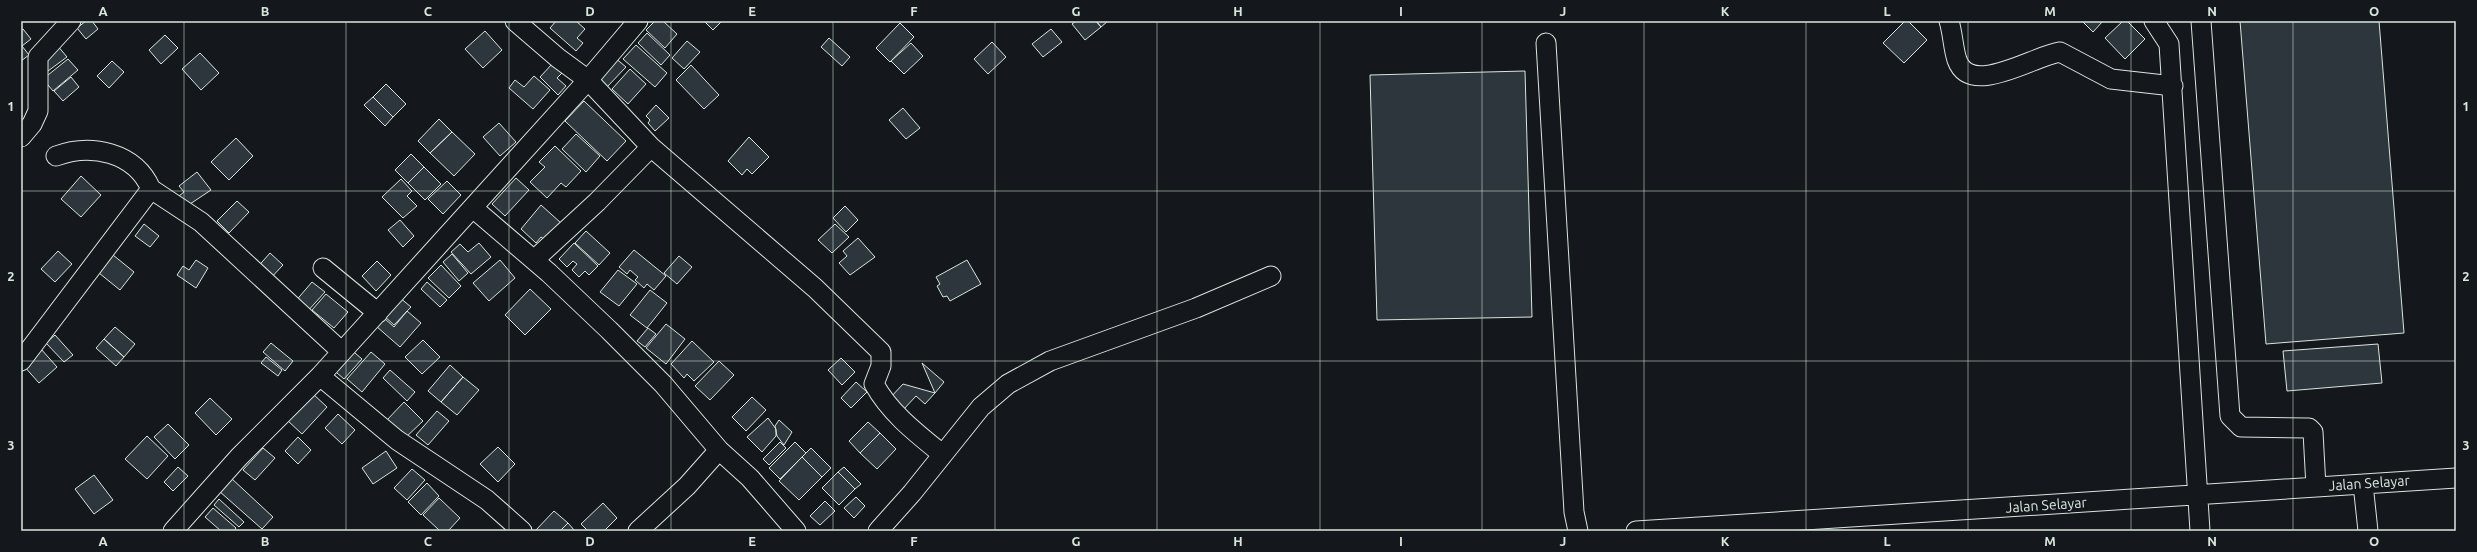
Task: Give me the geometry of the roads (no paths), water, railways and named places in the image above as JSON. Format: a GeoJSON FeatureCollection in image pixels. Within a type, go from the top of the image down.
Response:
{"type":"FeatureCollection","features":[{"type":"Feature","properties":{"kind":"street"},"geometry":{"type":"LineString","coordinates":[[21,137],[32,124],[38,111],[38,56],[71,21]]}},
{"type":"Feature","properties":{"kind":"street"},"geometry":{"type":"LineString","coordinates":[[515,21],[558,58],[588,80],[651,147],[815,288],[881,352],[881,366],[874,384],[881,397],[893,412],[942,454]]}},
{"type":"Feature","properties":{"kind":"street"},"geometry":{"type":"LineString","coordinates":[[173,531],[239,457],[320,376],[378,313],[588,80],[638,21]]}},
{"type":"Feature","properties":{"kind":"street"},"geometry":{"type":"LineString","coordinates":[[1949,21],[1957,60],[1963,71],[1973,77],[1990,76],[2060,52],[2111,79],[2173,86]]}},
{"type":"Feature","properties":{"kind":"street"},"geometry":{"type":"LineString","coordinates":[[2154,21],[2169,44],[2173,86],[2200,531]]}},
{"type":"Feature","properties":{"kind":"street"},"geometry":{"type":"LineString","coordinates":[[2201,21],[2230,416],[2241,427],[2309,428],[2313,432],[2316,487]]}},
{"type":"Feature","properties":{"kind":"street"},"geometry":{"type":"LineString","coordinates":[[1546,43],[1574,512],[1578,531]]}},
{"type":"Feature","properties":{"kind":"street"},"geometry":{"type":"LineString","coordinates":[[534,260],[597,202],[651,147]]}},
{"type":"Feature","properties":{"kind":"street"},"geometry":{"type":"LineString","coordinates":[[56,156],[70,151],[88,149],[115,154],[140,171],[151,189],[201,222],[342,352]]}},
{"type":"Feature","properties":{"kind":"street"},"geometry":{"type":"LineString","coordinates":[[21,361],[151,189]]}},
{"type":"Feature","properties":{"kind":"street"},"geometry":{"type":"LineString","coordinates":[[473,208],[534,260],[609,330],[663,384],[719,450],[750,478],[796,531]]}},
{"type":"Feature","properties":{"kind":"street"},"geometry":{"type":"LineString","coordinates":[[323,268],[378,313]]}},
{"type":"Feature","properties":{"kind":"street"},"geometry":{"type":"LineString","coordinates":[[881,530],[981,407],[1020,376],[1056,359],[1196,308],[1271,276]]}},
{"type":"Feature","properties":{"kind":"street"},"geometry":{"type":"LineString","coordinates":[[320,376],[396,440],[486,500],[522,531]]}},
{"type":"Feature","properties":{"kind":"street"},"geometry":{"type":"LineString","coordinates":[[638,531],[687,486],[719,450]]}},
{"type":"Feature","properties":{"kind":"street","name":"Jalan Selayar"},"geometry":{"type":"LineString","coordinates":[[1636,531],[2199,496],[2456,478]]}},
{"type":"Feature","properties":{"kind":"street"},"geometry":{"type":"LineString","coordinates":[[2363,484],[2368,531]]}}]}
